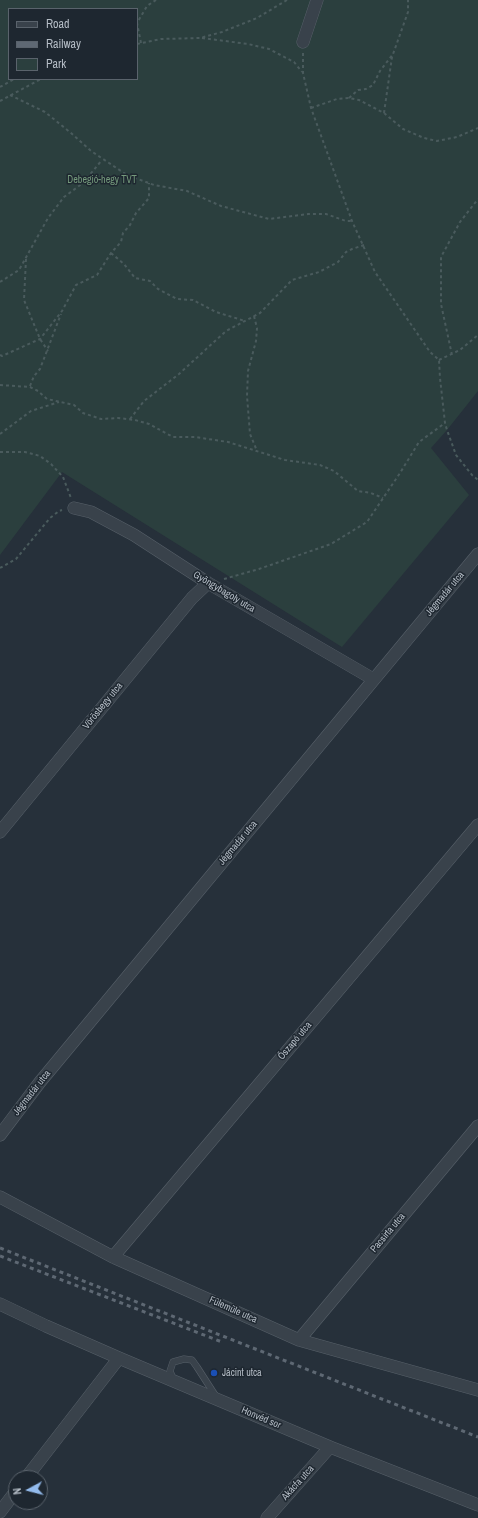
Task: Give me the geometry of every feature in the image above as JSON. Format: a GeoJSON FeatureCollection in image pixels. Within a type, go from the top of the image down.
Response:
{"type":"FeatureCollection","features":[{"type":"Feature","properties":{"kind":"street"},"geometry":{"type":"LineString","coordinates":[[303,42],[317,0]]}},
{"type":"Feature","properties":{"kind":"street","name":"Gyöngybagoly utca"},"geometry":{"type":"LineString","coordinates":[[74,508],[91,512],[134,535],[208,583],[374,679]]}},
{"type":"Feature","properties":{"kind":"street","name":"Jégmadár utca"},"geometry":{"type":"LineString","coordinates":[[0,1134],[40,1082],[478,554]]}},
{"type":"Feature","properties":{"kind":"street","name":"Vörösbegy utca"},"geometry":{"type":"LineString","coordinates":[[0,832],[187,604],[208,583]]}},
{"type":"Feature","properties":{"kind":"street","name":"Őszapó utca"},"geometry":{"type":"LineString","coordinates":[[113,1256],[478,825]]}},
{"type":"Feature","properties":{"kind":"street","name":"Pacsirta utca"},"geometry":{"type":"LineString","coordinates":[[299,1340],[478,1126]]}},
{"type":"Feature","properties":{"kind":"street","name":"Fülemüle utca"},"geometry":{"type":"LineString","coordinates":[[0,1198],[113,1256],[299,1340],[478,1390]]}},
{"type":"Feature","properties":{"kind":"street","name":"Honvéd sor"},"geometry":{"type":"LineString","coordinates":[[0,1304],[46,1326],[218,1400],[330,1447],[478,1505]]}},
{"type":"Feature","properties":{"kind":"street"},"geometry":{"type":"LineString","coordinates":[[32,1470],[120,1358]]}},
{"type":"Feature","properties":{"kind":"street","name":"Akácfa utca"},"geometry":{"type":"LineString","coordinates":[[267,1518],[330,1447]]}},
{"type":"Feature","properties":{"kind":"street"},"geometry":{"type":"LineString","coordinates":[[0,1512],[8,1502]]}},
{"type":"Feature","properties":{"kind":"lane"},"geometry":{"type":"LineString","coordinates":[[174,1381],[170,1371],[173,1362],[184,1359],[192,1360],[218,1400]]}},
{"type":"Feature","properties":{"kind":"path"},"geometry":{"type":"LineString","coordinates":[[138,21],[147,6],[156,0]]}},
{"type":"Feature","properties":{"kind":"path"},"geometry":{"type":"LineString","coordinates":[[200,38],[222,32],[257,18],[287,0]]}},
{"type":"Feature","properties":{"kind":"path"},"geometry":{"type":"LineString","coordinates":[[384,113],[394,54],[408,12],[408,0]]}},
{"type":"Feature","properties":{"kind":"path"},"geometry":{"type":"LineString","coordinates":[[138,28],[141,43]]}},
{"type":"Feature","properties":{"kind":"path"},"geometry":{"type":"LineString","coordinates":[[138,44],[161,39],[200,38],[248,44],[269,49],[294,62],[303,73]]}},
{"type":"Feature","properties":{"kind":"path"},"geometry":{"type":"LineString","coordinates":[[303,42],[303,73],[310,108],[352,221],[376,272],[430,352],[439,360],[445,423],[456,455],[472,475],[478,480]]}},
{"type":"Feature","properties":{"kind":"path"},"geometry":{"type":"LineString","coordinates":[[349,98],[358,90],[366,89],[373,85],[384,65],[394,54]]}},
{"type":"Feature","properties":{"kind":"path"},"geometry":{"type":"LineString","coordinates":[[0,87],[12,80]]}},
{"type":"Feature","properties":{"kind":"path"},"geometry":{"type":"LineString","coordinates":[[0,101],[39,80]]}},
{"type":"Feature","properties":{"kind":"path"},"geometry":{"type":"LineString","coordinates":[[10,95],[45,112],[71,132],[102,160],[127,175],[149,183],[187,191],[221,206],[269,218],[308,214],[326,214],[346,221],[352,221]]}},
{"type":"Feature","properties":{"kind":"path"},"geometry":{"type":"LineString","coordinates":[[310,108],[337,99],[349,98],[359,100],[384,113],[403,129],[424,138],[437,140],[458,137],[478,128]]}},
{"type":"Feature","properties":{"kind":"path"},"geometry":{"type":"LineString","coordinates":[[0,282],[19,270],[38,235],[64,197],[83,183],[102,160]]}},
{"type":"Feature","properties":{"kind":"path"},"geometry":{"type":"LineString","coordinates":[[30,386],[34,376],[40,369],[62,311],[76,285],[97,275],[111,253],[121,242],[123,233],[130,225],[136,213],[149,198],[149,183]]}},
{"type":"Feature","properties":{"kind":"path"},"geometry":{"type":"LineString","coordinates":[[452,355],[441,304],[441,257],[460,222],[478,199]]}},
{"type":"Feature","properties":{"kind":"path"},"geometry":{"type":"LineString","coordinates":[[130,419],[144,401],[179,374],[226,331],[260,313],[292,280],[319,272],[338,262],[346,252],[364,245]]}},
{"type":"Feature","properties":{"kind":"path"},"geometry":{"type":"LineString","coordinates":[[111,253],[124,264],[135,278],[150,281],[158,288],[177,299],[193,300],[216,312],[245,321]]}},
{"type":"Feature","properties":{"kind":"path"},"geometry":{"type":"LineString","coordinates":[[26,259],[24,300],[40,339],[48,351]]}},
{"type":"Feature","properties":{"kind":"path"},"geometry":{"type":"LineString","coordinates":[[0,355],[2,356],[40,339],[62,311]]}},
{"type":"Feature","properties":{"kind":"path"},"geometry":{"type":"LineString","coordinates":[[254,316],[257,328],[256,341],[248,371],[248,396],[250,434],[257,451]]}},
{"type":"Feature","properties":{"kind":"path"},"geometry":{"type":"LineString","coordinates":[[439,360],[452,355],[478,335]]}},
{"type":"Feature","properties":{"kind":"path"},"geometry":{"type":"LineString","coordinates":[[0,385],[30,386],[47,399],[74,405],[83,413],[101,419],[130,419],[149,424],[173,436],[195,437],[228,442],[285,460],[320,465],[334,471],[358,491],[371,493],[383,498]]}},
{"type":"Feature","properties":{"kind":"path"},"geometry":{"type":"LineString","coordinates":[[0,434],[31,411],[60,401]]}},
{"type":"Feature","properties":{"kind":"path"},"geometry":{"type":"LineString","coordinates":[[208,583],[258,569],[331,544],[367,522],[419,442],[445,423]]}},
{"type":"Feature","properties":{"kind":"path"},"geometry":{"type":"LineString","coordinates":[[0,452],[25,452],[40,456],[51,464],[63,477],[74,508],[59,510],[50,518],[16,559],[0,568]]}},
{"type":"Feature","properties":{"kind":"green space","name":"Debegió-hegy TVT"},"geometry":{"type":"Polygon","coordinates":[[[0,0],[478,0],[478,391],[431,448],[469,495],[342,647],[62,472],[0,555],[0,0]]]}},
{"type":"Feature","properties":{"kind":"railway"},"geometry":{"type":"LineString","coordinates":[[0,1248],[478,1437]]}},
{"type":"Feature","properties":{"kind":"railway"},"geometry":{"type":"LineString","coordinates":[[0,1256],[222,1342]]}},
{"type":"Feature","properties":{"kind":"place","name":"Jácint utca"},"geometry":{"type":"Point","coordinates":[214,1373]}}]}
